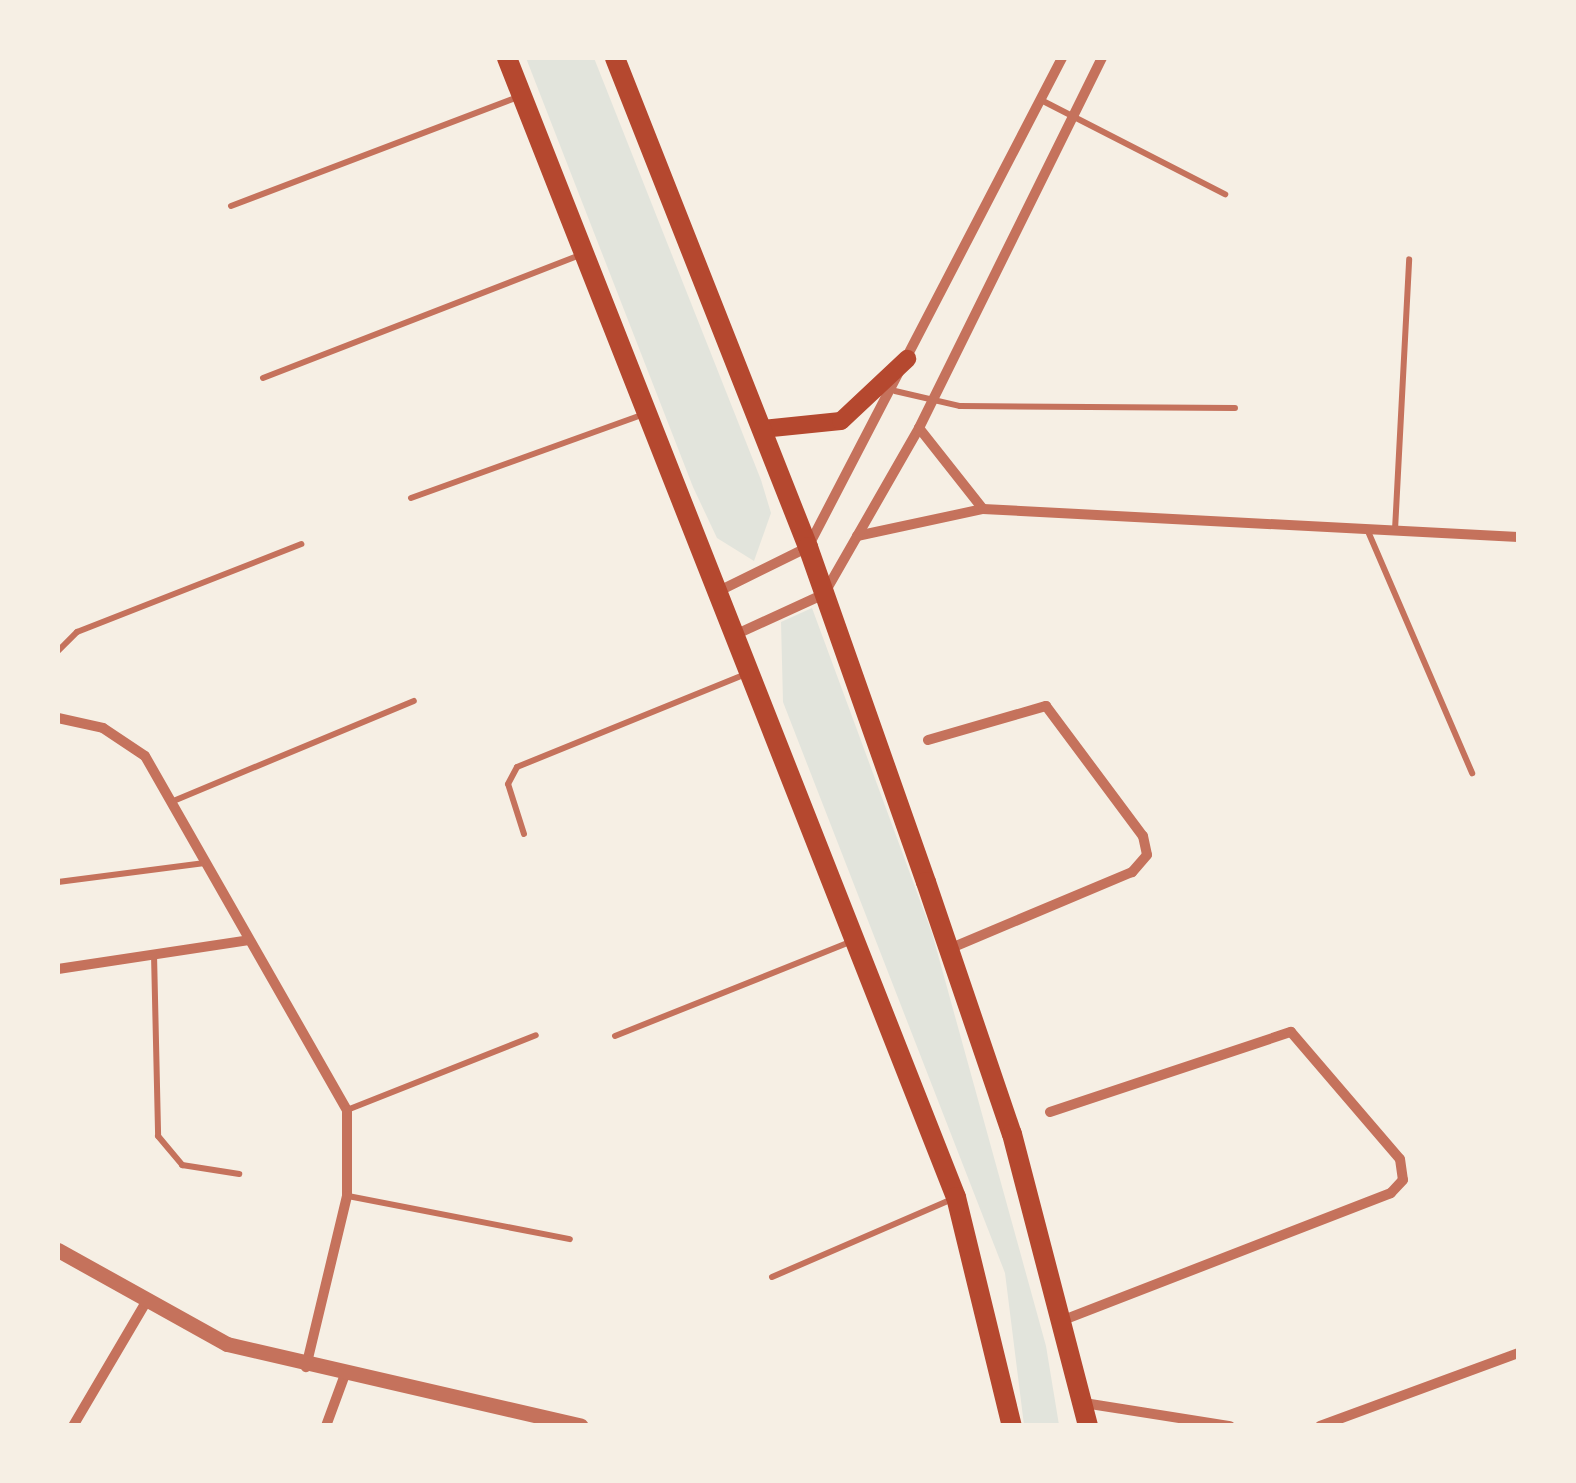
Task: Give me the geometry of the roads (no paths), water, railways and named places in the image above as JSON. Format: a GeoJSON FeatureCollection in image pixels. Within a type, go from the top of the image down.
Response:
{"type":"FeatureCollection","features":[{"type":"Feature","properties":{"kind":"main road"},"geometry":{"type":"LineString","coordinates":[[507,58],[723,589],[956,1198],[1012,1426]]}},
{"type":"Feature","properties":{"kind":"main road"},"geometry":{"type":"LineString","coordinates":[[615,58],[808,547],[948,949],[1064,1320],[1088,1426]]}},
{"type":"Feature","properties":{"kind":"main road"},"geometry":{"type":"LineString","coordinates":[[762,430],[841,421],[907,359]]}},
{"type":"Feature","properties":{"kind":"street"},"geometry":{"type":"LineString","coordinates":[[723,589],[808,547],[895,390],[907,359],[1062,58]]}},
{"type":"Feature","properties":{"kind":"street"},"geometry":{"type":"LineString","coordinates":[[739,632],[824,594],[919,428],[1102,58]]}},
{"type":"Feature","properties":{"kind":"street"},"geometry":{"type":"LineString","coordinates":[[919,428],[983,509]]}},
{"type":"Feature","properties":{"kind":"street"},"geometry":{"type":"LineString","coordinates":[[857,536],[983,509],[1518,538]]}},
{"type":"Feature","properties":{"kind":"street"},"geometry":{"type":"LineString","coordinates":[[928,740],[1046,706],[1143,836],[1147,855],[1132,872],[948,949]]}},
{"type":"Feature","properties":{"kind":"street"},"geometry":{"type":"LineString","coordinates":[[58,718],[126,738],[313,1037],[347,1110],[347,1196],[306,1368]]}},
{"type":"Feature","properties":{"kind":"street"},"geometry":{"type":"LineString","coordinates":[[58,969],[249,940]]}},
{"type":"Feature","properties":{"kind":"street"},"geometry":{"type":"LineString","coordinates":[[1050,1112],[1291,1032],[1400,1159],[1403,1180],[1391,1193],[1064,1320]]}},
{"type":"Feature","properties":{"kind":"street"},"geometry":{"type":"LineString","coordinates":[[58,1250],[145,1304],[306,1368],[549,1423],[581,1426]]}},
{"type":"Feature","properties":{"kind":"street"},"geometry":{"type":"LineString","coordinates":[[73,1426],[145,1304]]}},
{"type":"Feature","properties":{"kind":"street"},"geometry":{"type":"LineString","coordinates":[[1320,1426],[1518,1354]]}},
{"type":"Feature","properties":{"kind":"street"},"geometry":{"type":"LineString","coordinates":[[326,1426],[344,1377]]}},
{"type":"Feature","properties":{"kind":"street"},"geometry":{"type":"LineString","coordinates":[[1084,1403],[1230,1426]]}},
{"type":"Feature","properties":{"kind":"lane"},"geometry":{"type":"LineString","coordinates":[[231,206],[522,96]]}},
{"type":"Feature","properties":{"kind":"lane"},"geometry":{"type":"LineString","coordinates":[[1040,100],[1074,113],[1225,194]]}},
{"type":"Feature","properties":{"kind":"lane"},"geometry":{"type":"LineString","coordinates":[[263,378],[586,253]]}},
{"type":"Feature","properties":{"kind":"lane"},"geometry":{"type":"LineString","coordinates":[[1396,530],[1409,259]]}},
{"type":"Feature","properties":{"kind":"lane"},"geometry":{"type":"LineString","coordinates":[[895,390],[933,400],[1235,408]]}},
{"type":"Feature","properties":{"kind":"lane"},"geometry":{"type":"LineString","coordinates":[[411,498],[650,412]]}},
{"type":"Feature","properties":{"kind":"lane"},"geometry":{"type":"LineString","coordinates":[[1367,528],[1472,772]]}},
{"type":"Feature","properties":{"kind":"lane"},"geometry":{"type":"LineString","coordinates":[[58,651],[77,632],[301,544]]}},
{"type":"Feature","properties":{"kind":"lane"},"geometry":{"type":"LineString","coordinates":[[524,834],[508,784],[518,767],[754,671]]}},
{"type":"Feature","properties":{"kind":"lane"},"geometry":{"type":"LineString","coordinates":[[170,803],[414,701]]}},
{"type":"Feature","properties":{"kind":"lane"},"geometry":{"type":"LineString","coordinates":[[58,882],[204,863]]}},
{"type":"Feature","properties":{"kind":"lane"},"geometry":{"type":"LineString","coordinates":[[615,1036],[858,938]]}},
{"type":"Feature","properties":{"kind":"lane"},"geometry":{"type":"LineString","coordinates":[[154,953],[158,1136],[182,1165],[239,1174]]}},
{"type":"Feature","properties":{"kind":"lane"},"geometry":{"type":"LineString","coordinates":[[347,1110],[536,1035]]}},
{"type":"Feature","properties":{"kind":"lane"},"geometry":{"type":"LineString","coordinates":[[347,1196],[570,1239]]}},
{"type":"Feature","properties":{"kind":"lane"},"geometry":{"type":"LineString","coordinates":[[772,1277],[956,1198]]}}]}
